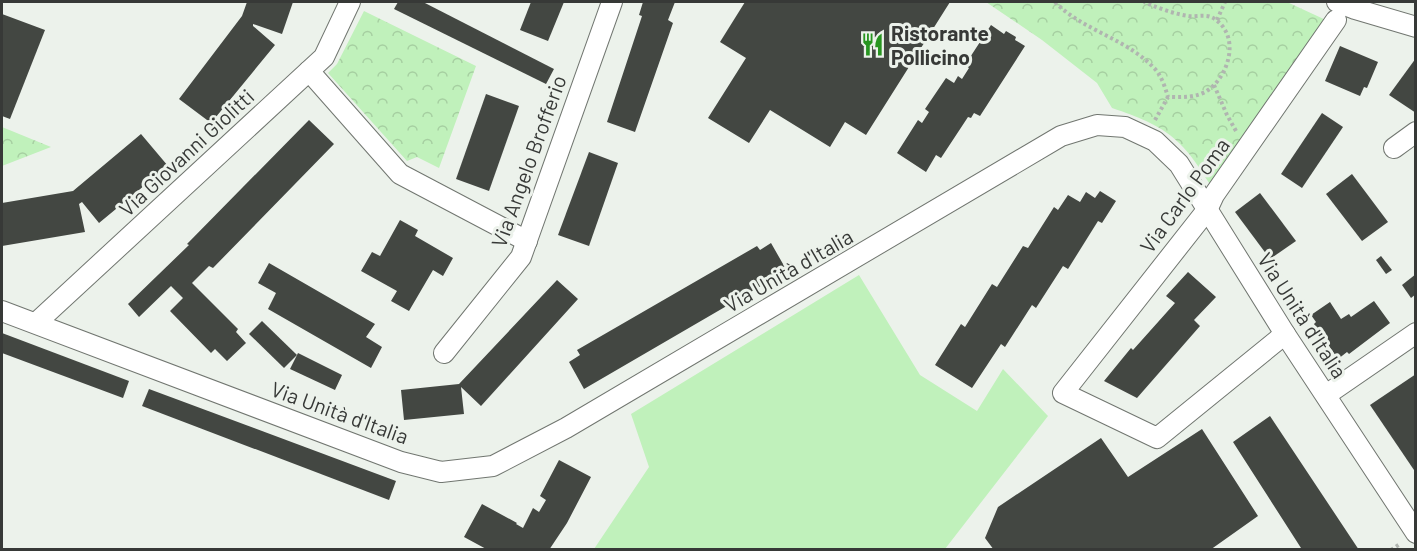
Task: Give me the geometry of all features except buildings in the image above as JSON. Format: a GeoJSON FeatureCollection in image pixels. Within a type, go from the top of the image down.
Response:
{"type":"FeatureCollection","features":[{"type":"Feature","properties":{"kind":"street","name":"Via Giovanni Giolitti"},"geometry":{"type":"LineString","coordinates":[[36,323],[324,57],[351,2]]}},
{"type":"Feature","properties":{"kind":"street","name":"Via Angelo Brofferio"},"geometry":{"type":"LineString","coordinates":[[444,352],[521,257],[612,2]]}},
{"type":"Feature","properties":{"kind":"street"},"geometry":{"type":"LineString","coordinates":[[1337,11],[1355,9],[1416,27]]}},
{"type":"Feature","properties":{"kind":"street","name":"Via Carlo Poma"},"geometry":{"type":"LineString","coordinates":[[1285,334],[1157,438],[1063,393],[1207,210],[1214,195],[1337,11]]}},
{"type":"Feature","properties":{"kind":"street"},"geometry":{"type":"LineString","coordinates":[[309,71],[400,174],[527,241]]}},
{"type":"Feature","properties":{"kind":"street","name":"Via Unità d'Italia"},"geometry":{"type":"LineString","coordinates":[[2,311],[401,462],[441,472],[494,466],[566,428],[1061,136],[1097,125],[1125,127],[1155,141],[1179,164],[1285,334],[1416,533]]}},
{"type":"Feature","properties":{"kind":"street"},"geometry":{"type":"LineString","coordinates":[[1394,148],[1416,132]]}},
{"type":"Feature","properties":{"kind":"street"},"geometry":{"type":"LineString","coordinates":[[1326,395],[1416,333]]}},
{"type":"Feature","properties":{"kind":"path"},"geometry":{"type":"LineString","coordinates":[[1054,2],[1067,14],[1136,52],[1155,68],[1168,97]]}},
{"type":"Feature","properties":{"kind":"path"},"geometry":{"type":"LineString","coordinates":[[1144,2],[1189,16],[1206,15],[1217,20],[1227,34],[1230,49],[1226,70],[1214,85],[1198,95],[1168,97]]}},
{"type":"Feature","properties":{"kind":"path"},"geometry":{"type":"LineString","coordinates":[[1217,20],[1225,2]]}},
{"type":"Feature","properties":{"kind":"path"},"geometry":{"type":"LineString","coordinates":[[1214,85],[1227,115],[1237,132],[1249,145]]}},
{"type":"Feature","properties":{"kind":"path"},"geometry":{"type":"LineString","coordinates":[[1151,126],[1168,97]]}},
{"type":"Feature","properties":{"kind":"green space"},"geometry":{"type":"Polygon","coordinates":[[[986,2],[1287,2],[1328,21],[1211,186],[1191,156],[1171,136],[1146,121],[1112,108],[1097,83],[1042,40],[986,2]]]}},
{"type":"Feature","properties":{"kind":"green space"},"geometry":{"type":"Polygon","coordinates":[[[364,11],[476,66],[439,168],[417,157],[407,161],[328,73],[337,64],[364,11]]]}},
{"type":"Feature","properties":{"kind":"green space"},"geometry":{"type":"Polygon","coordinates":[[[2,127],[51,147],[2,166],[2,127]]]}},
{"type":"Feature","properties":{"kind":"green space"},"geometry":{"type":"Polygon","coordinates":[[[859,275],[920,375],[977,411],[1003,369],[1048,416],[945,549],[594,549],[649,467],[631,414],[859,275]]]}},
{"type":"Feature","properties":{"kind":"place","name":"Ristorante Pollicino"},"geometry":{"type":"Point","coordinates":[873,44]}}]}
